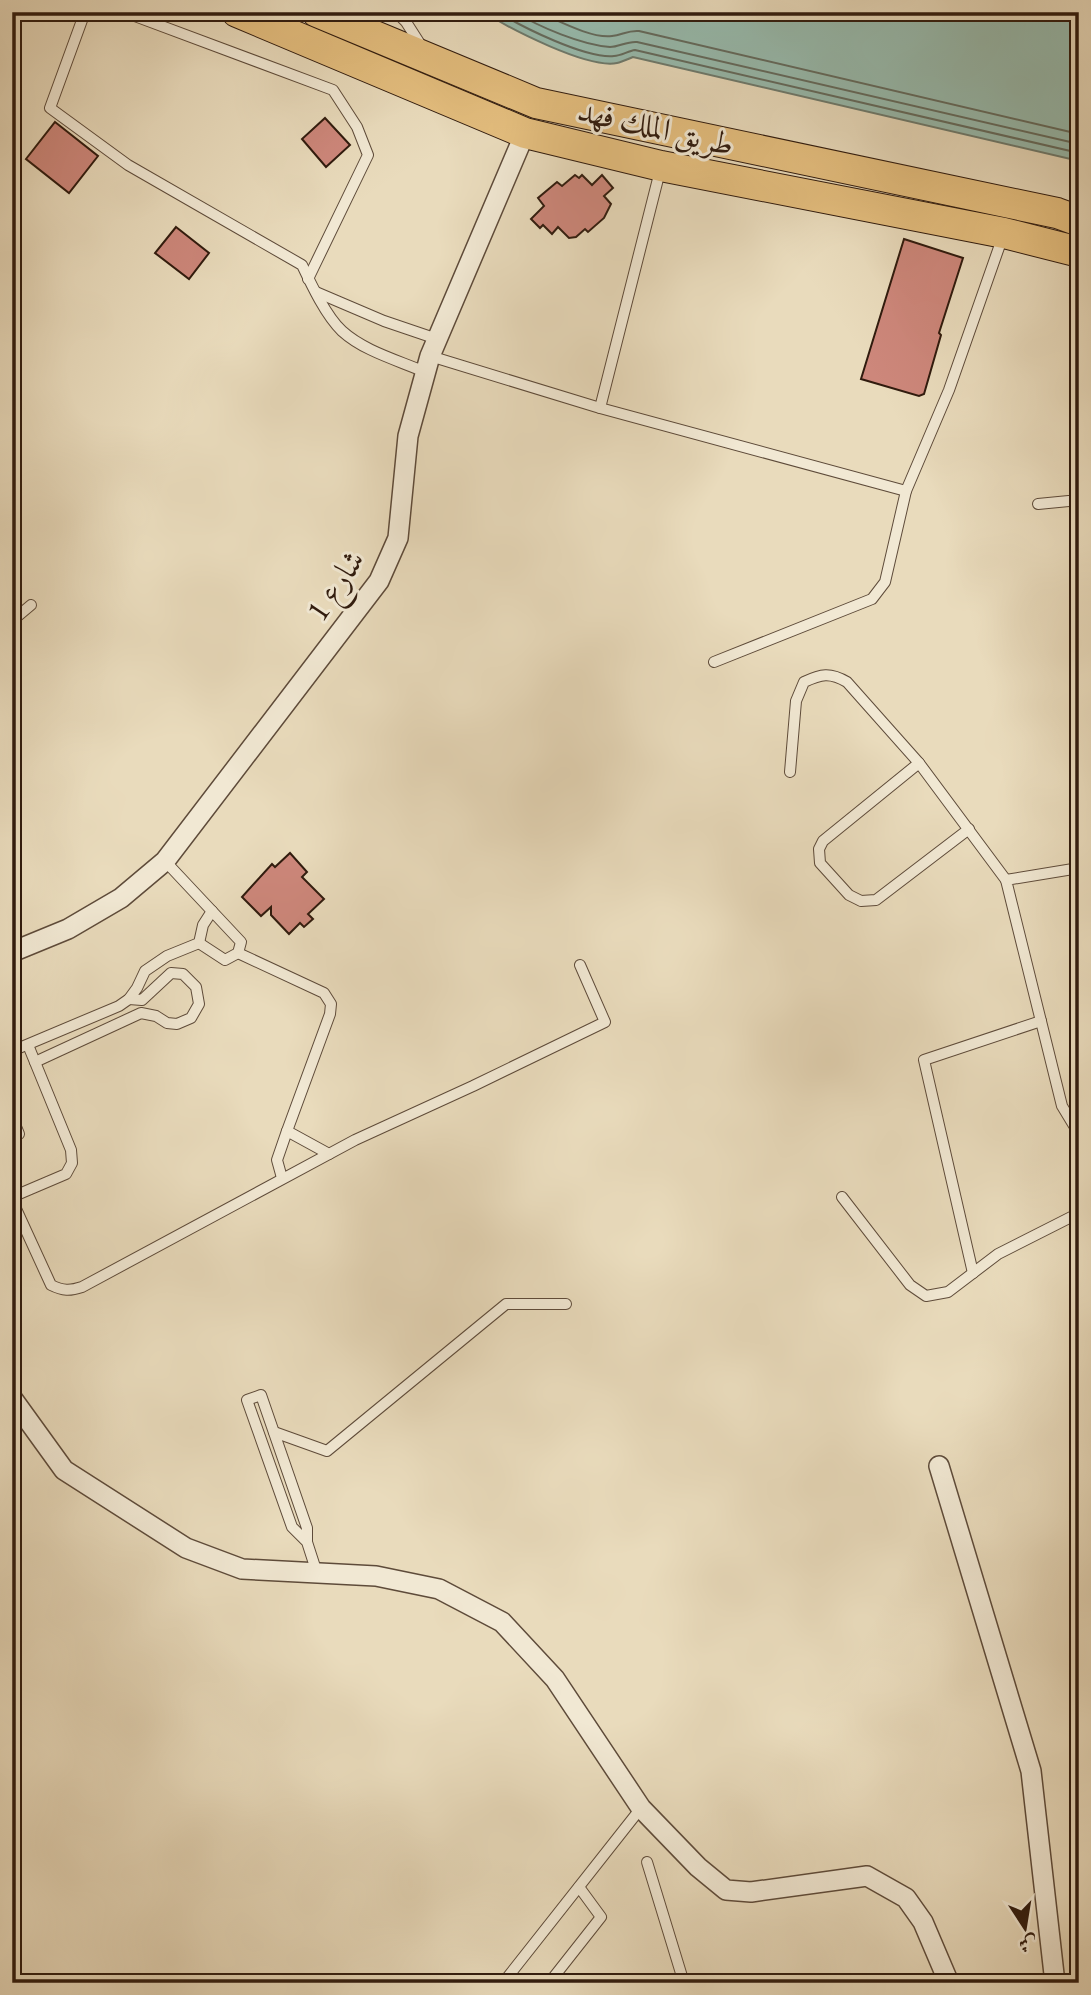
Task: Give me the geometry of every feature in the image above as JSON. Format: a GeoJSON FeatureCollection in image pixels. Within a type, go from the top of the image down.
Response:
{"type":"FeatureCollection","features":[{"type":"Feature","properties":{"kind":"main road","name":"طريق الملك فهد"},"geometry":{"type":"LineString","coordinates":[[237,12],[525,133],[661,166],[1004,233],[1079,252]]}},
{"type":"Feature","properties":{"kind":"main road","name":"طريق الملك فهد"},"geometry":{"type":"LineString","coordinates":[[317,12],[536,103],[1057,213],[1079,221]]}},
{"type":"Feature","properties":{"kind":"main road"},"geometry":{"type":"LineString","coordinates":[[525,133],[536,103]]}},
{"type":"Feature","properties":{"kind":"street","name":"شارع 1"},"geometry":{"type":"LineString","coordinates":[[12,952],[68,929],[121,898],[165,861],[379,581],[398,538],[408,436],[431,356],[525,133]]}},
{"type":"Feature","properties":{"kind":"street"},"geometry":{"type":"LineString","coordinates":[[12,1398],[64,1470],[186,1548],[242,1569],[376,1576],[439,1590],[502,1622],[555,1679],[641,1808],[698,1867],[726,1890],[751,1892],[867,1876],[906,1898],[923,1922],[949,1983]]}},
{"type":"Feature","properties":{"kind":"street"},"geometry":{"type":"LineString","coordinates":[[939,1466],[1031,1770],[1055,1983]]}},
{"type":"Feature","properties":{"kind":"lane"},"geometry":{"type":"LineString","coordinates":[[85,12],[50,108],[128,165],[302,265],[315,292],[339,329],[359,344],[431,356],[600,408],[906,491]]}},
{"type":"Feature","properties":{"kind":"lane"},"geometry":{"type":"LineString","coordinates":[[124,12],[333,90],[357,127],[368,155],[308,279]]}},
{"type":"Feature","properties":{"kind":"lane"},"geometry":{"type":"LineString","coordinates":[[396,12],[406,22],[430,59]]}},
{"type":"Feature","properties":{"kind":"lane"},"geometry":{"type":"LineString","coordinates":[[600,408],[661,166]]}},
{"type":"Feature","properties":{"kind":"lane"},"geometry":{"type":"LineString","coordinates":[[714,662],[872,599],[885,582],[906,491],[949,390],[1004,233]]}},
{"type":"Feature","properties":{"kind":"lane"},"geometry":{"type":"LineString","coordinates":[[315,292],[384,321],[431,356]]}},
{"type":"Feature","properties":{"kind":"lane"},"geometry":{"type":"LineString","coordinates":[[1038,505],[1079,500]]}},
{"type":"Feature","properties":{"kind":"lane"},"geometry":{"type":"LineString","coordinates":[[12,621],[31,606]]}},
{"type":"Feature","properties":{"kind":"lane"},"geometry":{"type":"LineString","coordinates":[[790,772],[796,701],[804,682],[817,676],[833,674],[847,682],[919,763],[1006,880],[1062,1106],[1079,1134]]}},
{"type":"Feature","properties":{"kind":"lane"},"geometry":{"type":"LineString","coordinates":[[919,763],[823,841],[819,849],[820,863],[849,895],[861,901],[876,900],[969,829]]}},
{"type":"Feature","properties":{"kind":"lane"},"geometry":{"type":"LineString","coordinates":[[165,861],[241,942],[238,953],[225,960],[199,943]]}},
{"type":"Feature","properties":{"kind":"lane"},"geometry":{"type":"LineString","coordinates":[[1006,880],[1079,868]]}},
{"type":"Feature","properties":{"kind":"lane"},"geometry":{"type":"LineString","coordinates":[[199,943],[203,925],[212,911]]}},
{"type":"Feature","properties":{"kind":"lane"},"geometry":{"type":"LineString","coordinates":[[12,1051],[119,1006],[129,999],[145,971],[167,956],[199,943]]}},
{"type":"Feature","properties":{"kind":"lane"},"geometry":{"type":"LineString","coordinates":[[238,953],[324,993],[331,1004],[330,1014],[277,1160],[282,1178]]}},
{"type":"Feature","properties":{"kind":"lane"},"geometry":{"type":"LineString","coordinates":[[28,1045],[71,1150],[72,1163],[66,1174],[12,1199],[51,1285],[60,1290],[71,1291],[170,1241],[282,1178],[605,1022],[580,965]]}},
{"type":"Feature","properties":{"kind":"lane"},"geometry":{"type":"LineString","coordinates":[[36,1062],[141,1013],[177,1024],[191,1018],[199,1004],[196,987],[183,974],[170,973],[142,1000],[129,999]]}},
{"type":"Feature","properties":{"kind":"lane"},"geometry":{"type":"LineString","coordinates":[[973,1273],[924,1060],[1041,1021]]}},
{"type":"Feature","properties":{"kind":"lane"},"geometry":{"type":"LineString","coordinates":[[12,1117],[19,1134]]}},
{"type":"Feature","properties":{"kind":"lane"},"geometry":{"type":"LineString","coordinates":[[287,1131],[330,1154]]}},
{"type":"Feature","properties":{"kind":"lane"},"geometry":{"type":"LineString","coordinates":[[842,1197],[910,1285],[926,1296],[948,1292],[998,1254],[1079,1213]]}},
{"type":"Feature","properties":{"kind":"lane"},"geometry":{"type":"LineString","coordinates":[[274,1432],[327,1451],[506,1304],[566,1304]]}},
{"type":"Feature","properties":{"kind":"lane"},"geometry":{"type":"LineString","coordinates":[[307,1542],[292,1527],[247,1400],[261,1395],[307,1528],[307,1542],[317,1573]]}},
{"type":"Feature","properties":{"kind":"lane"},"geometry":{"type":"LineString","coordinates":[[503,1983],[641,1808]]}},
{"type":"Feature","properties":{"kind":"lane"},"geometry":{"type":"LineString","coordinates":[[647,1862],[684,1983]]}},
{"type":"Feature","properties":{"kind":"lane"},"geometry":{"type":"LineString","coordinates":[[549,1983],[601,1917],[579,1887]]}},
{"type":"Feature","properties":{"kind":"water"},"geometry":{"type":"Polygon","coordinates":[[[484,12],[1079,12],[1079,161],[633,57],[617,63],[588,60],[530,37],[484,12]]]}},
{"type":"Feature","properties":{"kind":"building"},"geometry":{"type":"Polygon","coordinates":[[[325,118],[350,145],[326,167],[302,139],[325,118]]]}},
{"type":"Feature","properties":{"kind":"building"},"geometry":{"type":"Polygon","coordinates":[[[55,122],[98,156],[69,193],[26,159],[55,122]]]}},
{"type":"Feature","properties":{"kind":"building"},"geometry":{"type":"Polygon","coordinates":[[[575,175],[579,178],[582,175],[592,185],[602,175],[613,188],[604,196],[611,204],[604,218],[588,232],[585,229],[576,237],[569,238],[558,227],[552,234],[543,225],[540,228],[531,219],[544,206],[538,198],[557,182],[562,186],[575,175]]]}},
{"type":"Feature","properties":{"kind":"building"},"geometry":{"type":"Polygon","coordinates":[[[176,227],[209,253],[189,279],[155,253],[176,227]]]}},
{"type":"Feature","properties":{"kind":"building"},"geometry":{"type":"Polygon","coordinates":[[[904,239],[963,258],[939,333],[941,335],[924,394],[919,396],[861,379],[904,239]]]}},
{"type":"Feature","properties":{"kind":"building"},"geometry":{"type":"Polygon","coordinates":[[[290,853],[307,872],[302,877],[324,899],[308,914],[313,919],[304,927],[300,923],[289,934],[271,915],[271,907],[261,916],[242,897],[272,864],[275,867],[290,853]]]}}]}
